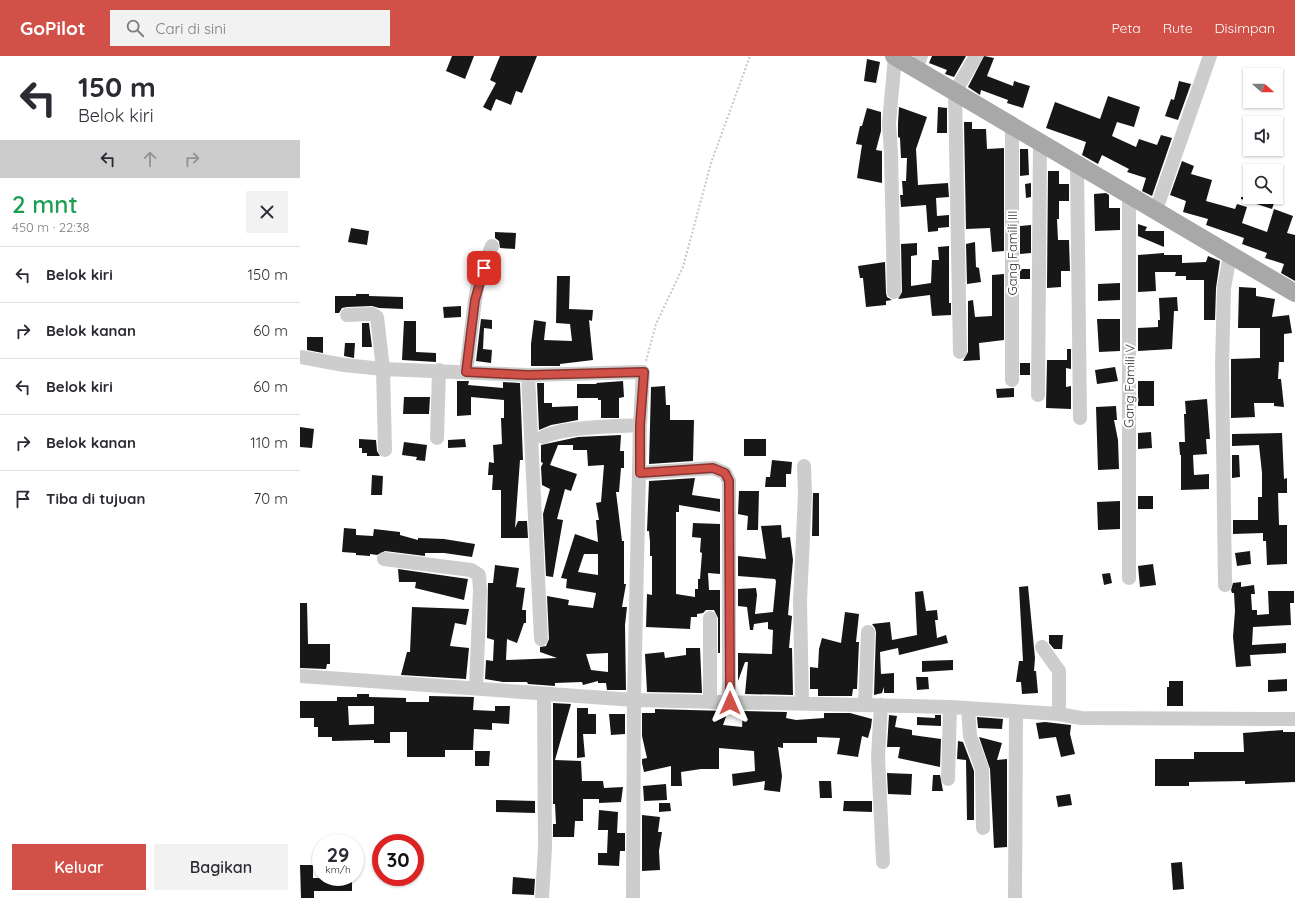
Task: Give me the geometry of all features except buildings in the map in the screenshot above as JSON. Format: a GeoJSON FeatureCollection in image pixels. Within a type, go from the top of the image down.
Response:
{"type":"FeatureCollection","features":[{"type":"Feature","properties":{"kind":"main road"},"geometry":{"type":"LineString","coordinates":[[894,56],[919,62],[955,92],[1295,293]]}},
{"type":"Feature","properties":{"kind":"street"},"geometry":{"type":"LineString","coordinates":[[894,56],[889,131],[891,153],[894,292]]}},
{"type":"Feature","properties":{"kind":"street"},"geometry":{"type":"LineString","coordinates":[[960,352],[955,92],[976,56]]}},
{"type":"Feature","properties":{"kind":"street"},"geometry":{"type":"LineString","coordinates":[[1156,210],[1210,56]]}},
{"type":"Feature","properties":{"kind":"street","name":"Gang Famili III"},"geometry":{"type":"LineString","coordinates":[[1012,126],[1012,380]]}},
{"type":"Feature","properties":{"kind":"street"},"geometry":{"type":"LineString","coordinates":[[1038,396],[1040,142]]}},
{"type":"Feature","properties":{"kind":"street"},"geometry":{"type":"LineString","coordinates":[[1077,164],[1080,418]]}},
{"type":"Feature","properties":{"kind":"street","name":"Gang Famili V"},"geometry":{"type":"LineString","coordinates":[[1129,194],[1129,578]]}},
{"type":"Feature","properties":{"kind":"street"},"geometry":{"type":"LineString","coordinates":[[466,372],[479,278],[492,246]]}},
{"type":"Feature","properties":{"kind":"street"},"geometry":{"type":"LineString","coordinates":[[1225,585],[1222,358],[1224,288],[1230,255]]}},
{"type":"Feature","properties":{"kind":"street"},"geometry":{"type":"LineString","coordinates":[[347,315],[372,314],[377,317],[383,369],[385,450]]}},
{"type":"Feature","properties":{"kind":"street"},"geometry":{"type":"LineString","coordinates":[[300,357],[344,365],[383,369],[439,370],[528,375],[644,372],[640,425],[634,700],[633,898]]}},
{"type":"Feature","properties":{"kind":"street"},"geometry":{"type":"LineString","coordinates":[[437,438],[439,370]]}},
{"type":"Feature","properties":{"kind":"street"},"geometry":{"type":"LineString","coordinates":[[528,375],[541,639]]}},
{"type":"Feature","properties":{"kind":"street"},"geometry":{"type":"LineString","coordinates":[[543,437],[552,433],[567,431],[640,425]]}},
{"type":"Feature","properties":{"kind":"street"},"geometry":{"type":"LineString","coordinates":[[802,702],[800,602],[805,493],[804,466]]}},
{"type":"Feature","properties":{"kind":"street"},"geometry":{"type":"LineString","coordinates":[[640,473],[713,468],[725,473],[729,481],[730,703]]}},
{"type":"Feature","properties":{"kind":"street"},"geometry":{"type":"LineString","coordinates":[[384,559],[471,570],[479,575],[480,590],[476,688]]}},
{"type":"Feature","properties":{"kind":"street"},"geometry":{"type":"LineString","coordinates":[[710,618],[710,702]]}},
{"type":"Feature","properties":{"kind":"street"},"geometry":{"type":"LineString","coordinates":[[865,704],[868,632]]}},
{"type":"Feature","properties":{"kind":"street"},"geometry":{"type":"LineString","coordinates":[[1042,647],[1059,671],[1059,714]]}},
{"type":"Feature","properties":{"kind":"street"},"geometry":{"type":"LineString","coordinates":[[300,676],[634,700],[730,703],[802,702],[950,707],[1059,714],[1081,718],[1295,719]]}},
{"type":"Feature","properties":{"kind":"street"},"geometry":{"type":"LineString","coordinates":[[542,898],[545,848],[544,694]]}},
{"type":"Feature","properties":{"kind":"street"},"geometry":{"type":"LineString","coordinates":[[881,705],[878,757],[883,862]]}},
{"type":"Feature","properties":{"kind":"street"},"geometry":{"type":"LineString","coordinates":[[948,779],[950,707]]}},
{"type":"Feature","properties":{"kind":"street"},"geometry":{"type":"LineString","coordinates":[[968,708],[970,736],[982,769],[983,828]]}},
{"type":"Feature","properties":{"kind":"street"},"geometry":{"type":"LineString","coordinates":[[1015,898],[1016,712]]}},
{"type":"Feature","properties":{"kind":"path"},"geometry":{"type":"LineString","coordinates":[[644,372],[648,349],[656,324],[683,267],[711,163],[750,56]]}},
{"type":"Feature","properties":{"kind":"route"},"geometry":{"type":"LineString","coordinates":[[484,268],[479,278],[475,300],[466,372],[528,375],[644,372],[640,425],[640,473],[713,468],[725,473],[729,481],[730,703]]}}]}
